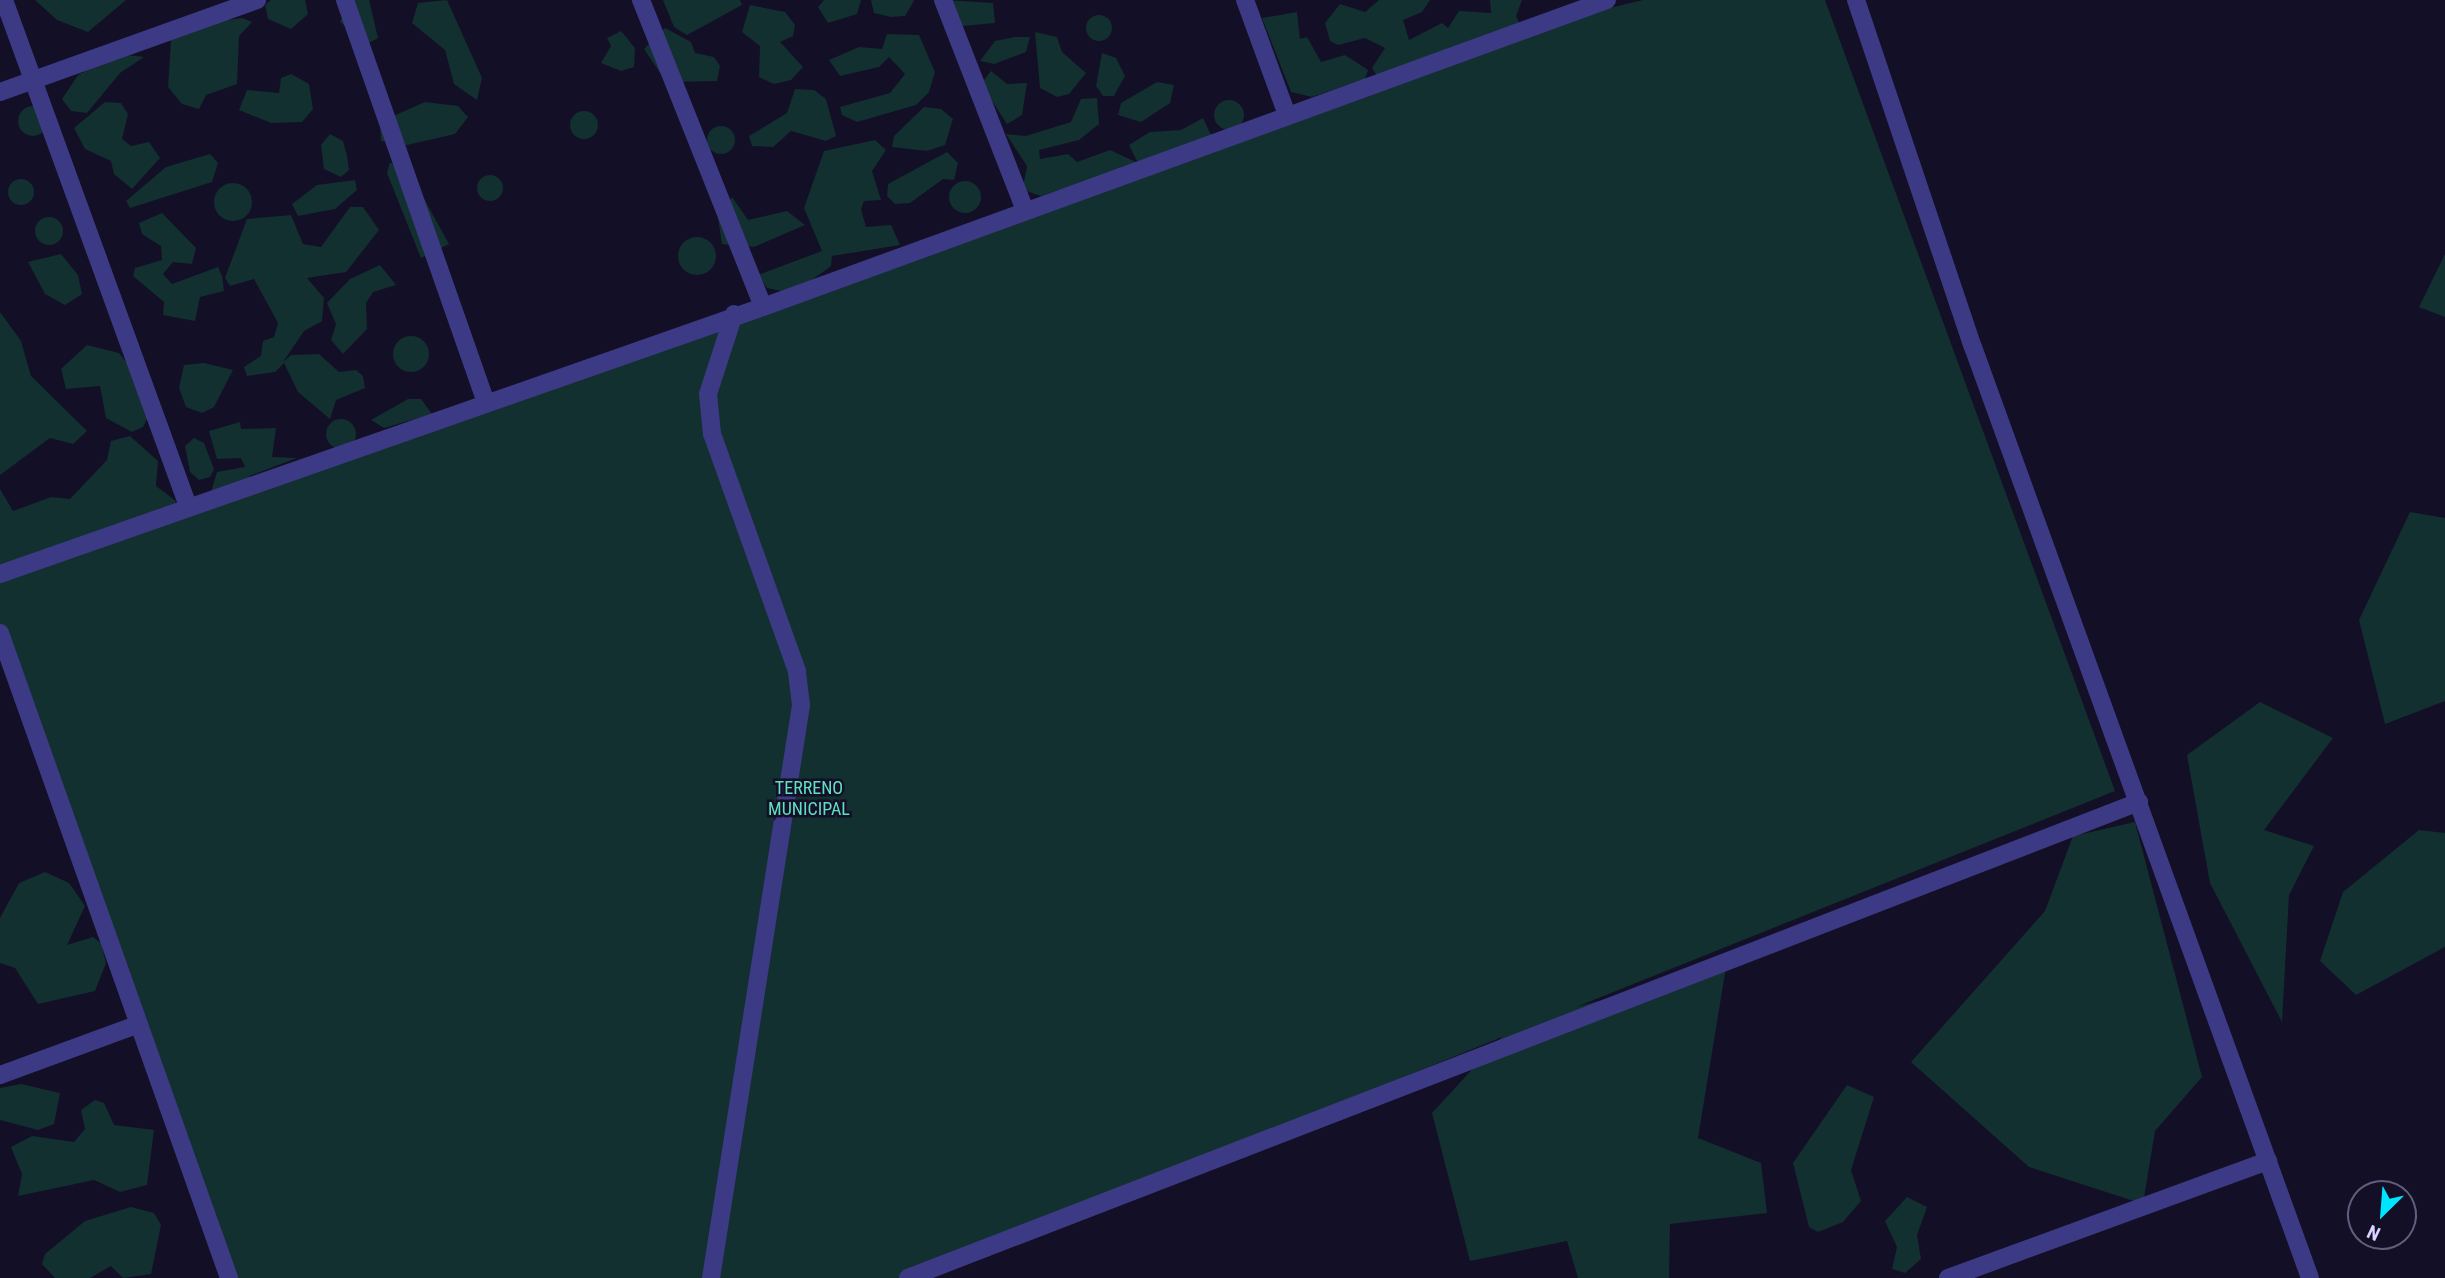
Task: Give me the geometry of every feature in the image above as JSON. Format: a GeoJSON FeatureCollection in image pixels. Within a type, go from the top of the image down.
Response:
{"type":"FeatureCollection","features":[{"type":"Feature","properties":{"kind":"street"},"geometry":{"type":"LineString","coordinates":[[4,0],[188,506]]}},
{"type":"Feature","properties":{"kind":"street"},"geometry":{"type":"LineString","coordinates":[[0,92],[257,0]]}},
{"type":"Feature","properties":{"kind":"street"},"geometry":{"type":"LineString","coordinates":[[345,0],[486,402]]}},
{"type":"Feature","properties":{"kind":"street"},"geometry":{"type":"LineString","coordinates":[[640,0],[762,307]]}},
{"type":"Feature","properties":{"kind":"street"},"geometry":{"type":"LineString","coordinates":[[943,0],[1024,208]]}},
{"type":"Feature","properties":{"kind":"street"},"geometry":{"type":"LineString","coordinates":[[1245,0],[1287,115]]}},
{"type":"Feature","properties":{"kind":"street"},"geometry":{"type":"LineString","coordinates":[[0,574],[734,314],[762,307],[1024,208],[1287,115],[1555,8],[1607,0]]}},
{"type":"Feature","properties":{"kind":"street"},"geometry":{"type":"LineString","coordinates":[[1856,0],[1973,347],[2310,1278]]}},
{"type":"Feature","properties":{"kind":"street"},"geometry":{"type":"LineString","coordinates":[[711,1278],[801,705],[797,671],[712,434],[708,394],[734,314]]}},
{"type":"Feature","properties":{"kind":"street"},"geometry":{"type":"LineString","coordinates":[[0,634],[229,1278]]}},
{"type":"Feature","properties":{"kind":"street"},"geometry":{"type":"LineString","coordinates":[[908,1278],[2139,802]]}},
{"type":"Feature","properties":{"kind":"street"},"geometry":{"type":"LineString","coordinates":[[0,1075],[139,1024]]}},
{"type":"Feature","properties":{"kind":"street"},"geometry":{"type":"LineString","coordinates":[[1948,1278],[2268,1161]]}},
{"type":"Feature","properties":{"kind":"green space"},"geometry":{"type":"Polygon","coordinates":[[[35,0],[126,0],[88,32],[57,20],[35,0]]]}},
{"type":"Feature","properties":{"kind":"green space"},"geometry":{"type":"Polygon","coordinates":[[[271,0],[305,0],[308,14],[291,29],[268,19],[265,5],[271,0]]]}},
{"type":"Feature","properties":{"kind":"green space"},"geometry":{"type":"Polygon","coordinates":[[[350,0],[369,0],[378,38],[367,44],[340,22],[350,0]]]}},
{"type":"Feature","properties":{"kind":"green space"},"geometry":{"type":"Polygon","coordinates":[[[447,0],[482,78],[477,100],[454,84],[445,50],[412,23],[418,3],[447,0]]]}},
{"type":"Feature","properties":{"kind":"green space"},"geometry":{"type":"Polygon","coordinates":[[[663,0],[740,0],[742,5],[687,35],[674,27],[663,0]]]}},
{"type":"Feature","properties":{"kind":"green space"},"geometry":{"type":"Polygon","coordinates":[[[824,0],[861,0],[857,14],[828,23],[818,7],[824,0]]]}},
{"type":"Feature","properties":{"kind":"green space"},"geometry":{"type":"Polygon","coordinates":[[[871,0],[914,1],[905,16],[891,17],[874,13],[871,0]]]}},
{"type":"Feature","properties":{"kind":"green space"},"geometry":{"type":"Polygon","coordinates":[[[945,0],[993,3],[995,23],[963,26],[945,0]]]}},
{"type":"Feature","properties":{"kind":"green space","name":"TERRENO MUNICIPAL"},"geometry":{"type":"Polygon","coordinates":[[[1379,0],[1430,0],[1422,12],[1403,20],[1409,40],[1442,23],[1448,28],[1459,11],[1491,13],[1490,0],[1522,0],[1516,16],[1522,29],[1643,0],[1825,0],[2115,791],[1576,1007],[1726,967],[1698,1138],[1761,1163],[1767,1213],[1670,1224],[1669,1278],[1578,1278],[1567,1241],[1470,1261],[1432,1113],[1502,1037],[911,1278],[236,1278],[0,632],[0,489],[13,511],[51,497],[70,499],[107,460],[111,441],[130,436],[158,461],[156,486],[176,501],[170,514],[211,492],[217,472],[245,467],[241,458],[217,459],[209,431],[240,422],[241,429],[276,428],[272,457],[297,458],[249,476],[255,485],[1085,181],[1041,196],[1029,192],[1023,187],[1027,166],[1006,134],[1026,136],[1071,122],[1081,99],[1097,98],[1099,124],[1079,140],[1039,150],[1040,159],[1068,154],[1077,162],[1110,150],[1138,163],[1129,145],[1150,132],[1181,130],[1203,118],[1213,139],[1377,76],[1372,68],[1385,48],[1365,38],[1338,45],[1330,41],[1325,23],[1340,4],[1365,12],[1379,0]]]}},
{"type":"Feature","properties":{"kind":"green space"},"geometry":{"type":"Polygon","coordinates":[[[750,5],[785,12],[795,25],[793,36],[780,42],[803,67],[791,80],[774,84],[759,77],[760,46],[742,32],[750,5]]]}},
{"type":"Feature","properties":{"kind":"green space"},"geometry":{"type":"Polygon","coordinates":[[[1297,12],[1300,39],[1307,37],[1321,62],[1345,55],[1368,70],[1365,79],[1312,97],[1291,92],[1262,18],[1297,12]]]}},
{"type":"Feature","properties":{"kind":"green space"},"geometry":{"type":"Polygon","coordinates":[[[1099,15],[1108,19],[1112,28],[1108,37],[1099,41],[1090,37],[1086,28],[1090,19],[1099,15]]]}},
{"type":"Feature","properties":{"kind":"green space"},"geometry":{"type":"Polygon","coordinates":[[[242,18],[252,22],[239,36],[237,84],[206,95],[199,109],[182,104],[168,87],[171,40],[206,23],[242,18]]]}},
{"type":"Feature","properties":{"kind":"green space"},"geometry":{"type":"Polygon","coordinates":[[[665,28],[691,42],[695,53],[714,57],[720,66],[717,81],[666,82],[644,49],[665,28]]]}},
{"type":"Feature","properties":{"kind":"green space"},"geometry":{"type":"Polygon","coordinates":[[[621,31],[635,48],[634,67],[621,71],[601,63],[611,46],[607,38],[621,31]]]}},
{"type":"Feature","properties":{"kind":"green space"},"geometry":{"type":"Polygon","coordinates":[[[1035,32],[1057,37],[1062,52],[1086,73],[1069,94],[1057,97],[1040,88],[1035,32]]]}},
{"type":"Feature","properties":{"kind":"green space"},"geometry":{"type":"Polygon","coordinates":[[[887,34],[919,35],[935,72],[929,92],[916,105],[857,122],[842,115],[840,107],[890,93],[905,74],[889,57],[879,67],[840,76],[829,60],[859,47],[882,49],[887,34]]]}},
{"type":"Feature","properties":{"kind":"green space"},"geometry":{"type":"Polygon","coordinates":[[[1030,37],[1026,52],[994,64],[980,61],[995,41],[1030,37]]]}},
{"type":"Feature","properties":{"kind":"green space"},"geometry":{"type":"Polygon","coordinates":[[[1102,53],[1116,58],[1125,76],[1114,96],[1103,96],[1096,86],[1102,53]]]}},
{"type":"Feature","properties":{"kind":"green space"},"geometry":{"type":"Polygon","coordinates":[[[119,54],[144,57],[120,73],[87,113],[71,111],[62,99],[78,75],[119,54]]]}},
{"type":"Feature","properties":{"kind":"green space"},"geometry":{"type":"Polygon","coordinates":[[[991,71],[1007,84],[1027,83],[1022,115],[1007,124],[981,84],[991,71]]]}},
{"type":"Feature","properties":{"kind":"green space"},"geometry":{"type":"Polygon","coordinates":[[[291,74],[309,84],[313,109],[302,122],[271,123],[239,110],[247,90],[279,93],[281,78],[291,74]]]}},
{"type":"Feature","properties":{"kind":"green space"},"geometry":{"type":"Polygon","coordinates":[[[1157,82],[1174,85],[1170,103],[1141,122],[1118,115],[1121,103],[1157,82]]]}},
{"type":"Feature","properties":{"kind":"green space"},"geometry":{"type":"Polygon","coordinates":[[[795,89],[814,90],[826,99],[836,136],[826,141],[791,131],[773,147],[752,146],[749,136],[787,113],[795,89]]]}},
{"type":"Feature","properties":{"kind":"green space"},"geometry":{"type":"Polygon","coordinates":[[[1229,100],[1239,105],[1244,115],[1239,125],[1229,130],[1219,125],[1214,115],[1219,105],[1229,100]]]}},
{"type":"Feature","properties":{"kind":"green space"},"geometry":{"type":"Polygon","coordinates":[[[105,102],[121,103],[128,114],[122,139],[131,146],[149,142],[160,158],[132,189],[114,174],[111,161],[85,149],[74,128],[105,102]]]}},
{"type":"Feature","properties":{"kind":"green space"},"geometry":{"type":"Polygon","coordinates":[[[425,102],[458,106],[468,117],[455,134],[407,145],[381,141],[380,122],[425,102]]]}},
{"type":"Feature","properties":{"kind":"green space"},"geometry":{"type":"Polygon","coordinates":[[[33,106],[44,110],[48,121],[44,132],[33,136],[22,132],[18,121],[22,110],[33,106]]]}},
{"type":"Feature","properties":{"kind":"green space"},"geometry":{"type":"Polygon","coordinates":[[[924,107],[941,109],[953,119],[945,145],[927,151],[892,147],[894,136],[924,107]]]}},
{"type":"Feature","properties":{"kind":"green space"},"geometry":{"type":"Polygon","coordinates":[[[584,111],[594,115],[598,125],[594,135],[584,139],[574,135],[570,125],[574,115],[584,111]]]}},
{"type":"Feature","properties":{"kind":"green space"},"geometry":{"type":"Polygon","coordinates":[[[721,126],[731,130],[735,140],[731,150],[721,154],[711,150],[707,140],[711,130],[721,126]]]}},
{"type":"Feature","properties":{"kind":"green space"},"geometry":{"type":"Polygon","coordinates":[[[330,134],[343,141],[347,156],[349,170],[341,177],[324,169],[321,145],[330,134]]]}},
{"type":"Feature","properties":{"kind":"green space"},"geometry":{"type":"Polygon","coordinates":[[[875,140],[886,150],[872,171],[881,200],[864,201],[861,209],[866,227],[891,225],[900,245],[832,256],[831,266],[809,282],[781,291],[767,288],[758,275],[822,251],[804,208],[824,151],[875,140]]]}},
{"type":"Feature","properties":{"kind":"green space"},"geometry":{"type":"Polygon","coordinates":[[[947,152],[958,163],[954,180],[943,179],[910,203],[895,204],[887,196],[888,184],[947,152]]]}},
{"type":"Feature","properties":{"kind":"green space"},"geometry":{"type":"Polygon","coordinates":[[[210,154],[218,163],[212,182],[130,208],[126,201],[166,167],[210,154]]]}},
{"type":"Feature","properties":{"kind":"green space"},"geometry":{"type":"Polygon","coordinates":[[[390,162],[417,186],[449,244],[421,258],[387,173],[390,162]]]}},
{"type":"Feature","properties":{"kind":"green space"},"geometry":{"type":"Polygon","coordinates":[[[490,175],[499,179],[503,188],[499,197],[490,201],[481,197],[477,188],[481,179],[490,175]]]}},
{"type":"Feature","properties":{"kind":"green space"},"geometry":{"type":"Polygon","coordinates":[[[21,179],[30,183],[34,192],[30,201],[21,205],[12,201],[8,192],[12,183],[21,179]]]}},
{"type":"Feature","properties":{"kind":"green space"},"geometry":{"type":"Polygon","coordinates":[[[355,180],[357,190],[335,209],[298,216],[292,204],[317,185],[355,180]]]}},
{"type":"Feature","properties":{"kind":"green space"},"geometry":{"type":"Polygon","coordinates":[[[965,181],[976,186],[981,197],[976,208],[965,213],[954,208],[949,197],[954,186],[965,181]]]}},
{"type":"Feature","properties":{"kind":"green space"},"geometry":{"type":"Polygon","coordinates":[[[233,183],[246,189],[252,202],[246,215],[233,221],[220,215],[214,202],[220,189],[233,183]]]}},
{"type":"Feature","properties":{"kind":"green space"},"geometry":{"type":"Polygon","coordinates":[[[732,197],[748,220],[787,211],[805,225],[754,247],[722,244],[718,218],[732,197]]]}},
{"type":"Feature","properties":{"kind":"green space"},"geometry":{"type":"Polygon","coordinates":[[[350,207],[363,207],[379,230],[346,272],[307,278],[324,298],[322,321],[304,331],[283,362],[291,355],[319,354],[339,372],[356,370],[363,376],[365,388],[336,400],[330,419],[298,392],[284,363],[275,372],[247,376],[244,367],[261,356],[263,341],[274,337],[278,323],[254,279],[230,286],[225,278],[247,219],[291,215],[303,244],[321,247],[350,207]]]}},
{"type":"Feature","properties":{"kind":"green space"},"geometry":{"type":"Polygon","coordinates":[[[162,213],[196,248],[192,264],[173,262],[163,274],[172,284],[218,267],[222,276],[224,291],[200,297],[195,321],[163,315],[164,302],[133,276],[135,268],[162,260],[161,246],[142,234],[139,223],[162,213]]]}},
{"type":"Feature","properties":{"kind":"green space"},"geometry":{"type":"Polygon","coordinates":[[[49,217],[59,221],[63,231],[59,241],[49,245],[39,241],[35,231],[39,221],[49,217]]]}},
{"type":"Feature","properties":{"kind":"green space"},"geometry":{"type":"Polygon","coordinates":[[[697,237],[711,242],[716,256],[711,270],[697,275],[683,270],[678,256],[683,242],[697,237]]]}},
{"type":"Feature","properties":{"kind":"green space"},"geometry":{"type":"Polygon","coordinates":[[[61,254],[78,275],[82,294],[65,305],[45,294],[28,262],[61,254]]]}},
{"type":"Feature","properties":{"kind":"green space"},"geometry":{"type":"Polygon","coordinates":[[[2445,254],[2445,317],[2419,307],[2445,254]]]}},
{"type":"Feature","properties":{"kind":"green space"},"geometry":{"type":"Polygon","coordinates":[[[380,265],[396,285],[373,292],[366,303],[367,329],[343,354],[331,340],[336,324],[327,303],[350,279],[380,265]]]}},
{"type":"Feature","properties":{"kind":"green space"},"geometry":{"type":"Polygon","coordinates":[[[0,312],[21,341],[31,376],[87,431],[73,444],[50,438],[0,475],[0,312]]]}},
{"type":"Feature","properties":{"kind":"green space"},"geometry":{"type":"Polygon","coordinates":[[[411,336],[424,341],[429,354],[424,367],[411,372],[398,367],[393,354],[398,341],[411,336]]]}},
{"type":"Feature","properties":{"kind":"green space"},"geometry":{"type":"Polygon","coordinates":[[[87,345],[119,353],[128,364],[148,417],[143,427],[132,432],[106,418],[100,386],[66,389],[61,369],[87,345]]]}},
{"type":"Feature","properties":{"kind":"green space"},"geometry":{"type":"Polygon","coordinates":[[[204,363],[233,370],[214,407],[202,413],[186,407],[179,388],[184,365],[204,363]]]}},
{"type":"Feature","properties":{"kind":"green space"},"geometry":{"type":"Polygon","coordinates":[[[408,399],[421,399],[432,414],[384,428],[371,420],[408,399]]]}},
{"type":"Feature","properties":{"kind":"green space"},"geometry":{"type":"Polygon","coordinates":[[[341,419],[351,424],[356,434],[351,444],[341,449],[331,444],[326,434],[331,424],[341,419]]]}},
{"type":"Feature","properties":{"kind":"green space"},"geometry":{"type":"Polygon","coordinates":[[[194,438],[204,443],[214,469],[210,477],[199,480],[190,472],[185,446],[194,438]]]}},
{"type":"Feature","properties":{"kind":"green space"},"geometry":{"type":"Polygon","coordinates":[[[2410,512],[2445,518],[2445,701],[2385,724],[2359,620],[2410,512]]]}},
{"type":"Feature","properties":{"kind":"green space"},"geometry":{"type":"Polygon","coordinates":[[[2260,702],[2333,738],[2264,830],[2314,846],[2289,895],[2282,1022],[2210,883],[2187,755],[2260,702]]]}},
{"type":"Feature","properties":{"kind":"green space"},"geometry":{"type":"Polygon","coordinates":[[[2135,822],[2202,1077],[2155,1131],[2143,1204],[2029,1167],[1911,1062],[2045,911],[2073,836],[2135,822]]]}},
{"type":"Feature","properties":{"kind":"green space"},"geometry":{"type":"Polygon","coordinates":[[[2419,830],[2445,833],[2445,947],[2356,995],[2320,961],[2343,892],[2419,830]]]}},
{"type":"Feature","properties":{"kind":"green space"},"geometry":{"type":"Polygon","coordinates":[[[45,872],[69,883],[85,906],[67,945],[93,937],[101,943],[106,963],[95,991],[38,1004],[15,968],[0,963],[0,918],[19,883],[45,872]]]}},
{"type":"Feature","properties":{"kind":"green space"},"geometry":{"type":"Polygon","coordinates":[[[21,1084],[60,1093],[54,1124],[38,1130],[0,1120],[0,1088],[21,1084]]]}},
{"type":"Feature","properties":{"kind":"green space"},"geometry":{"type":"Polygon","coordinates":[[[1847,1085],[1874,1097],[1851,1170],[1861,1201],[1843,1222],[1818,1232],[1809,1227],[1793,1163],[1847,1085]]]}},
{"type":"Feature","properties":{"kind":"green space"},"geometry":{"type":"Polygon","coordinates":[[[95,1100],[104,1103],[114,1125],[154,1130],[147,1185],[120,1192],[94,1180],[18,1196],[22,1174],[11,1147],[32,1136],[74,1142],[85,1129],[81,1110],[95,1100]]]}},
{"type":"Feature","properties":{"kind":"green space"},"geometry":{"type":"Polygon","coordinates":[[[1907,1197],[1927,1207],[1917,1235],[1921,1259],[1905,1273],[1892,1269],[1897,1247],[1885,1221],[1907,1197]]]}},
{"type":"Feature","properties":{"kind":"green space"},"geometry":{"type":"Polygon","coordinates":[[[131,1207],[154,1213],[161,1225],[151,1274],[123,1278],[111,1266],[90,1278],[55,1278],[42,1264],[45,1254],[85,1221],[131,1207]]]}}]}
